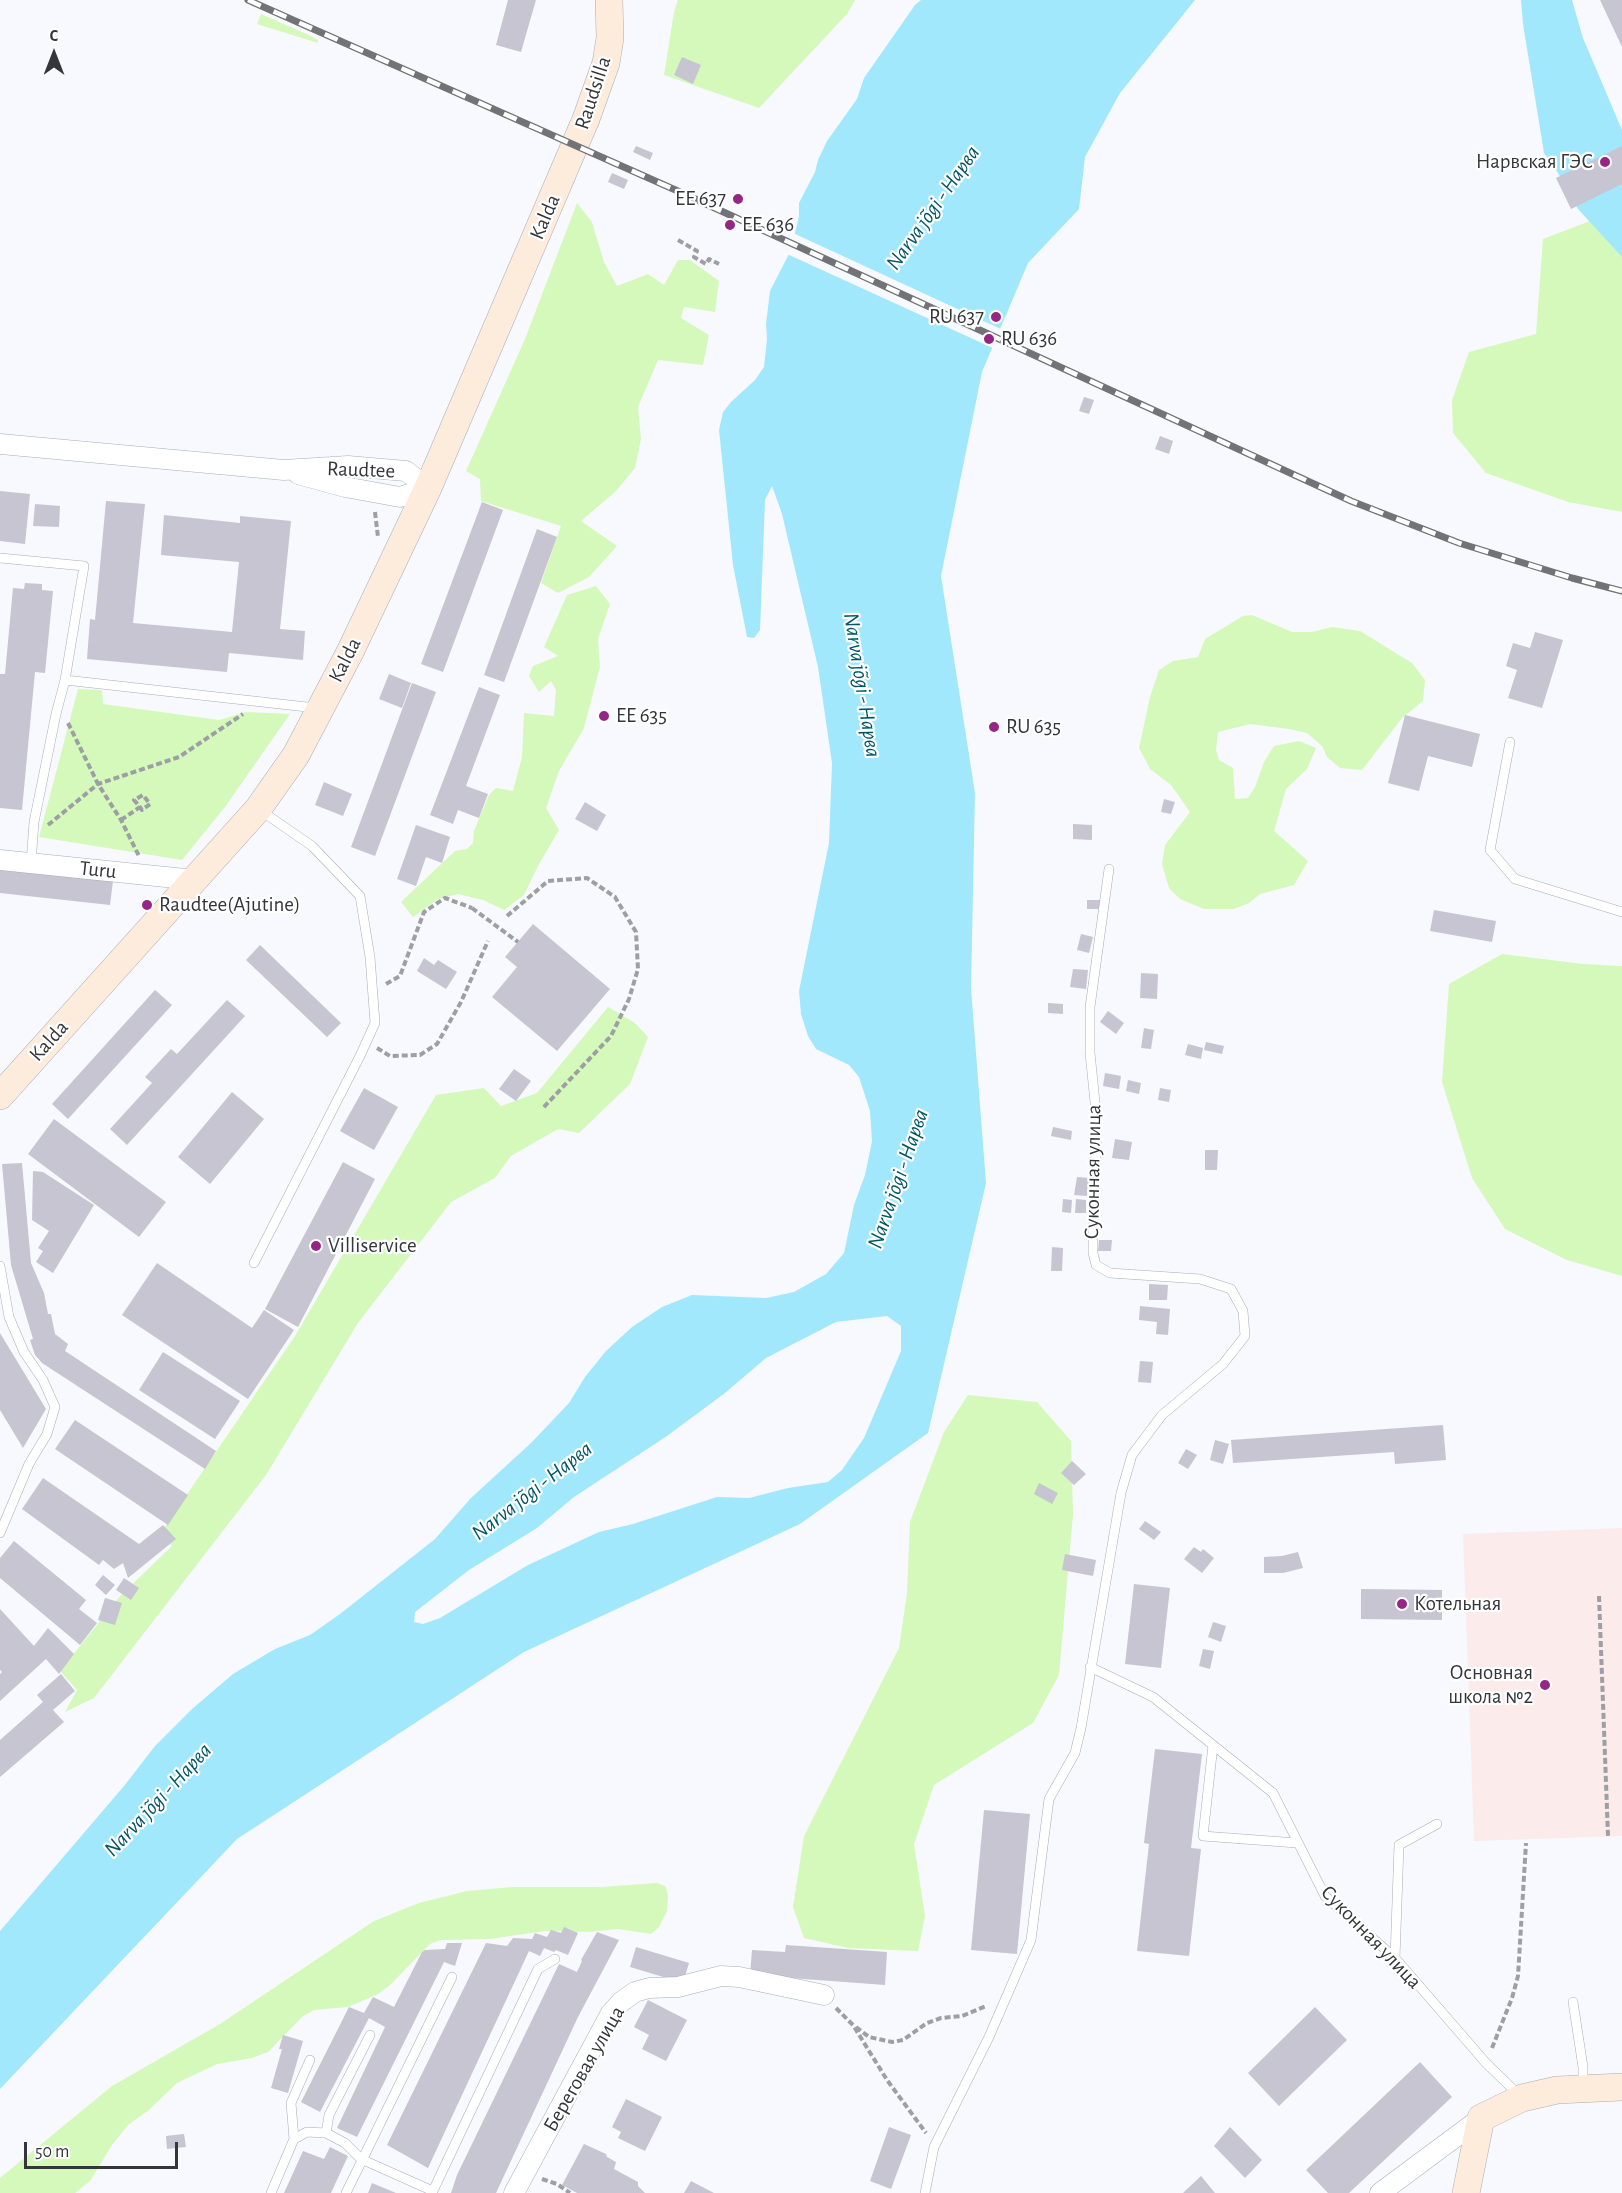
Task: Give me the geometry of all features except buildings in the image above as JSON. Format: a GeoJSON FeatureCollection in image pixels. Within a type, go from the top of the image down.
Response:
{"type":"FeatureCollection","features":[{"type":"Feature","properties":{"kind":"street","name":"Raudsilla"},"geometry":{"type":"LineString","coordinates":[[573,149],[599,88],[606,63],[610,38],[609,0]]}},
{"type":"Feature","properties":{"kind":"street","name":"Kalda"},"geometry":{"type":"LineString","coordinates":[[1,1092],[258,809],[296,755],[350,652],[428,488],[573,149]]}},
{"type":"Feature","properties":{"kind":"street","name":"Raudtee"},"geometry":{"type":"LineString","coordinates":[[0,444],[284,470],[348,466],[406,471],[428,488]]}},
{"type":"Feature","properties":{"kind":"street","name":"Turu"},"geometry":{"type":"LineString","coordinates":[[0,860],[32,853],[142,875],[195,880]]}},
{"type":"Feature","properties":{"kind":"street","name":"Береговая улица"},"geometry":{"type":"LineString","coordinates":[[514,2193],[611,2013],[635,1992],[649,1988],[678,1987],[721,1976],[739,1977],[824,1995]]}},
{"type":"Feature","properties":{"kind":"street"},"geometry":{"type":"LineString","coordinates":[[1380,2193],[1481,2118],[1522,2098],[1557,2090],[1622,2087]]}},
{"type":"Feature","properties":{"kind":"street"},"geometry":{"type":"LineString","coordinates":[[1466,2193],[1472,2153],[1481,2118]]}},
{"type":"Feature","properties":{"kind":"lane"},"geometry":{"type":"LineString","coordinates":[[0,558],[84,566],[65,680],[34,822],[32,853]]}},
{"type":"Feature","properties":{"kind":"lane"},"geometry":{"type":"LineString","coordinates":[[65,680],[320,708]]}},
{"type":"Feature","properties":{"kind":"lane"},"geometry":{"type":"LineString","coordinates":[[1510,742],[1490,850],[1515,879],[1622,912]]}},
{"type":"Feature","properties":{"kind":"lane"},"geometry":{"type":"LineString","coordinates":[[254,1263],[375,1023],[370,957],[360,896],[312,846],[258,809]]}},
{"type":"Feature","properties":{"kind":"lane","name":"Суконная улица"},"geometry":{"type":"LineString","coordinates":[[925,2193],[934,2147],[989,2037],[1031,1940],[1049,1799],[1075,1752],[1121,1493],[1132,1455],[1162,1415],[1223,1364],[1245,1336],[1243,1311],[1231,1289],[1200,1279],[1110,1273],[1096,1264],[1092,1253],[1097,1122],[1090,1053],[1090,1007],[1109,869]]}},
{"type":"Feature","properties":{"kind":"lane"},"geometry":{"type":"LineString","coordinates":[[0,1266],[9,1317],[24,1352],[43,1380],[55,1407],[47,1434],[29,1464],[0,1533]]}},
{"type":"Feature","properties":{"kind":"lane","name":"Суконная улица"},"geometry":{"type":"LineString","coordinates":[[1090,1667],[1153,1697],[1273,1793],[1325,1896],[1395,1959],[1486,2063],[1522,2098]]}},
{"type":"Feature","properties":{"kind":"lane"},"geometry":{"type":"LineString","coordinates":[[1213,1745],[1203,1836],[1297,1843]]}},
{"type":"Feature","properties":{"kind":"lane"},"geometry":{"type":"LineString","coordinates":[[1395,1959],[1399,1845],[1437,1824]]}},
{"type":"Feature","properties":{"kind":"lane"},"geometry":{"type":"LineString","coordinates":[[294,2139],[307,2132],[326,2133],[345,2142],[362,2159],[433,2192],[538,1969],[555,1959]]}},
{"type":"Feature","properties":{"kind":"lane"},"geometry":{"type":"LineString","coordinates":[[346,2193],[452,1977]]}},
{"type":"Feature","properties":{"kind":"lane"},"geometry":{"type":"LineString","coordinates":[[1573,2002],[1583,2067],[1583,2089]]}},
{"type":"Feature","properties":{"kind":"lane"},"geometry":{"type":"LineString","coordinates":[[326,2133],[329,2115],[370,2035]]}},
{"type":"Feature","properties":{"kind":"lane"},"geometry":{"type":"LineString","coordinates":[[271,2193],[294,2139],[291,2103],[310,2060]]}},
{"type":"Feature","properties":{"kind":"path"},"geometry":{"type":"LineString","coordinates":[[678,240],[697,251],[694,257],[706,264],[709,259],[718,264]]}},
{"type":"Feature","properties":{"kind":"path"},"geometry":{"type":"LineString","coordinates":[[32,853],[43,830],[98,784],[179,757],[246,712],[249,700]]}},
{"type":"Feature","properties":{"kind":"path"},"geometry":{"type":"LineString","coordinates":[[56,714],[70,724],[98,784],[139,853],[142,875]]}},
{"type":"Feature","properties":{"kind":"path"},"geometry":{"type":"LineString","coordinates":[[121,820],[140,807]]}},
{"type":"Feature","properties":{"kind":"path"},"geometry":{"type":"LineString","coordinates":[[507,916],[548,881],[587,878],[615,897],[636,932],[638,969],[629,999],[611,1036],[543,1108]]}},
{"type":"Feature","properties":{"kind":"path"},"geometry":{"type":"LineString","coordinates":[[372,992],[400,976],[424,912],[445,898],[472,908],[518,942]]}},
{"type":"Feature","properties":{"kind":"path"},"geometry":{"type":"LineString","coordinates":[[367,1041],[390,1056],[420,1055],[437,1044],[461,1002],[488,941]]}},
{"type":"Feature","properties":{"kind":"path"},"geometry":{"type":"LineString","coordinates":[[1599,1596],[1608,1836]]}},
{"type":"Feature","properties":{"kind":"path"},"geometry":{"type":"LineString","coordinates":[[1486,2063],[1512,1998],[1518,1976],[1526,1843]]}},
{"type":"Feature","properties":{"kind":"path"},"geometry":{"type":"LineString","coordinates":[[824,1995],[853,2025],[869,2037],[892,2042],[903,2040],[927,2023],[941,2018],[962,2016],[1006,1998]]}},
{"type":"Feature","properties":{"kind":"path"},"geometry":{"type":"LineString","coordinates":[[853,2025],[887,2080],[934,2147]]}},
{"type":"Feature","properties":{"kind":"path"},"geometry":{"type":"LineString","coordinates":[[524,2173],[557,2184],[570,2193]]}},
{"type":"Feature","properties":{"kind":"shaded area","name":"Основная школа №2"},"geometry":{"type":"Polygon","coordinates":[[[1622,1528],[1622,1836],[1474,1841],[1463,1534],[1622,1528]]]}},
{"type":"Feature","properties":{"kind":"green space"},"geometry":{"type":"Polygon","coordinates":[[[678,0],[855,0],[847,14],[759,108],[664,75],[678,0]]]}},
{"type":"Feature","properties":{"kind":"green space"},"geometry":{"type":"Polygon","coordinates":[[[261,14],[309,35],[318,40],[318,43],[257,24],[261,14]]]}},
{"type":"Feature","properties":{"kind":"green space"},"geometry":{"type":"Polygon","coordinates":[[[577,203],[592,222],[604,262],[617,286],[648,274],[664,285],[678,260],[690,260],[719,281],[715,312],[684,307],[681,318],[709,335],[703,365],[658,360],[638,407],[641,439],[635,468],[616,491],[581,521],[617,546],[589,577],[558,593],[541,583],[561,526],[481,501],[480,479],[466,471],[525,339],[577,203]]]}},
{"type":"Feature","properties":{"kind":"green space"},"geometry":{"type":"Polygon","coordinates":[[[1590,221],[1622,257],[1622,512],[1568,502],[1486,473],[1453,433],[1452,400],[1469,352],[1536,334],[1543,239],[1590,221]]]}},
{"type":"Feature","properties":{"kind":"green space"},"geometry":{"type":"Polygon","coordinates":[[[596,586],[610,604],[598,639],[600,667],[584,728],[559,771],[546,808],[559,830],[524,895],[504,910],[483,900],[458,894],[438,899],[413,917],[401,902],[455,851],[467,849],[473,843],[474,831],[489,795],[496,788],[513,791],[522,757],[524,713],[554,716],[556,690],[551,681],[539,692],[529,676],[533,666],[558,656],[544,647],[567,595],[596,586]]]}},
{"type":"Feature","properties":{"kind":"green space"},"geometry":{"type":"Polygon","coordinates":[[[1252,615],[1292,632],[1312,632],[1332,627],[1360,631],[1412,663],[1425,680],[1423,701],[1402,718],[1362,770],[1340,768],[1327,757],[1322,746],[1307,733],[1250,724],[1218,732],[1216,750],[1219,760],[1233,768],[1235,799],[1248,798],[1274,746],[1299,741],[1316,748],[1307,769],[1286,789],[1274,831],[1308,861],[1294,885],[1260,894],[1249,903],[1234,909],[1204,909],[1180,899],[1169,888],[1162,864],[1165,845],[1190,812],[1171,785],[1150,769],[1139,748],[1150,697],[1159,670],[1173,661],[1198,657],[1205,639],[1243,616],[1252,615]]]}},
{"type":"Feature","properties":{"kind":"green space"},"geometry":{"type":"Polygon","coordinates":[[[78,689],[102,690],[103,704],[219,720],[246,712],[290,714],[225,807],[182,860],[39,837],[78,689]]]}},
{"type":"Feature","properties":{"kind":"green space"},"geometry":{"type":"Polygon","coordinates":[[[1502,954],[1583,964],[1622,966],[1622,1276],[1567,1260],[1505,1229],[1472,1178],[1442,1082],[1449,984],[1502,954]]]}},
{"type":"Feature","properties":{"kind":"green space"},"geometry":{"type":"Polygon","coordinates":[[[608,1007],[635,1023],[648,1037],[630,1084],[579,1133],[558,1129],[511,1156],[495,1178],[451,1202],[358,1323],[266,1475],[94,1698],[65,1712],[77,1690],[60,1671],[121,1595],[172,1546],[162,1531],[295,1336],[436,1095],[484,1088],[501,1106],[537,1093],[608,1007]]]}},
{"type":"Feature","properties":{"kind":"green space"},"geometry":{"type":"Polygon","coordinates":[[[968,1395],[1037,1402],[1071,1441],[1073,1514],[1059,1675],[1033,1723],[934,1785],[914,1844],[925,1916],[918,1951],[848,1948],[804,1938],[793,1907],[804,1836],[899,1648],[907,1593],[910,1522],[944,1432],[968,1395]]]}},
{"type":"Feature","properties":{"kind":"green space"},"geometry":{"type":"Polygon","coordinates":[[[657,1883],[665,1886],[668,1894],[667,1911],[659,1927],[651,1934],[618,1929],[588,1932],[545,1931],[490,1939],[441,1940],[430,1944],[390,1985],[378,1994],[348,2007],[314,2010],[302,2017],[268,2052],[252,2058],[217,2064],[177,2083],[149,2110],[128,2125],[112,2145],[90,2181],[75,2193],[0,2193],[0,2178],[112,2086],[220,2024],[374,1921],[419,1903],[467,1891],[513,1887],[601,1887],[657,1883]]]}},
{"type":"Feature","properties":{"kind":"water","name":"Narva jõgi - Нарва"},"geometry":{"type":"Polygon","coordinates":[[[921,0],[1195,0],[1120,93],[1085,157],[1079,209],[1028,263],[982,372],[941,576],[975,793],[971,988],[986,1183],[928,1433],[800,1524],[524,1652],[237,1839],[0,2089],[0,1931],[124,1786],[155,1746],[192,1709],[233,1674],[275,1649],[310,1635],[435,1539],[471,1498],[531,1443],[569,1403],[585,1377],[606,1351],[632,1327],[662,1307],[692,1295],[766,1298],[794,1292],[826,1274],[844,1253],[854,1205],[865,1175],[872,1141],[870,1111],[859,1077],[849,1065],[816,1049],[808,1036],[801,1014],[799,991],[829,843],[832,763],[818,667],[782,514],[772,486],[765,500],[760,630],[754,638],[747,637],[733,565],[719,430],[723,412],[755,380],[764,367],[770,291],[791,250],[799,216],[799,203],[815,172],[818,160],[827,141],[857,99],[864,78],[915,5],[921,0]],[[887,1316],[836,1322],[766,1358],[725,1393],[667,1436],[574,1497],[537,1528],[469,1570],[415,1612],[414,1622],[423,1624],[440,1618],[528,1565],[599,1532],[633,1524],[717,1497],[749,1498],[788,1488],[828,1482],[842,1470],[864,1438],[901,1351],[901,1326],[887,1316]]]}},
{"type":"Feature","properties":{"kind":"water"},"geometry":{"type":"Polygon","coordinates":[[[1521,0],[1572,0],[1583,38],[1622,130],[1622,257],[1578,209],[1544,153],[1521,0]]]}},
{"type":"Feature","properties":{"kind":"pier"},"geometry":{"type":"Polygon","coordinates":[[[793,233],[1003,330],[995,349],[787,254],[793,233]]]}},
{"type":"Feature","properties":{"kind":"railway"},"geometry":{"type":"LineString","coordinates":[[248,0],[680,192],[1351,501],[1459,543],[1622,591]]}},
{"type":"Feature","properties":{"kind":"place","name":"Нарвская ГЭС"},"geometry":{"type":"Point","coordinates":[1605,162]}},
{"type":"Feature","properties":{"kind":"place","name":"EE 637"},"geometry":{"type":"Point","coordinates":[738,199]}},
{"type":"Feature","properties":{"kind":"place","name":"EE 636"},"geometry":{"type":"Point","coordinates":[730,225]}},
{"type":"Feature","properties":{"kind":"place","name":"RU 637"},"geometry":{"type":"Point","coordinates":[996,317]}},
{"type":"Feature","properties":{"kind":"place","name":"RU 636"},"geometry":{"type":"Point","coordinates":[989,339]}},
{"type":"Feature","properties":{"kind":"place","name":"EE 635"},"geometry":{"type":"Point","coordinates":[604,716]}},
{"type":"Feature","properties":{"kind":"place","name":"RU 635"},"geometry":{"type":"Point","coordinates":[994,727]}},
{"type":"Feature","properties":{"kind":"place","name":"Raudtee(Ajutine)"},"geometry":{"type":"Point","coordinates":[147,905]}},
{"type":"Feature","properties":{"kind":"place","name":"Villiservice"},"geometry":{"type":"Point","coordinates":[316,1246]}},
{"type":"Feature","properties":{"kind":"place","name":"Котельная"},"geometry":{"type":"Point","coordinates":[1402,1604]}},
{"type":"Feature","properties":{"kind":"place","name":"Основная школа №2"},"geometry":{"type":"Point","coordinates":[1545,1685]}}]}
